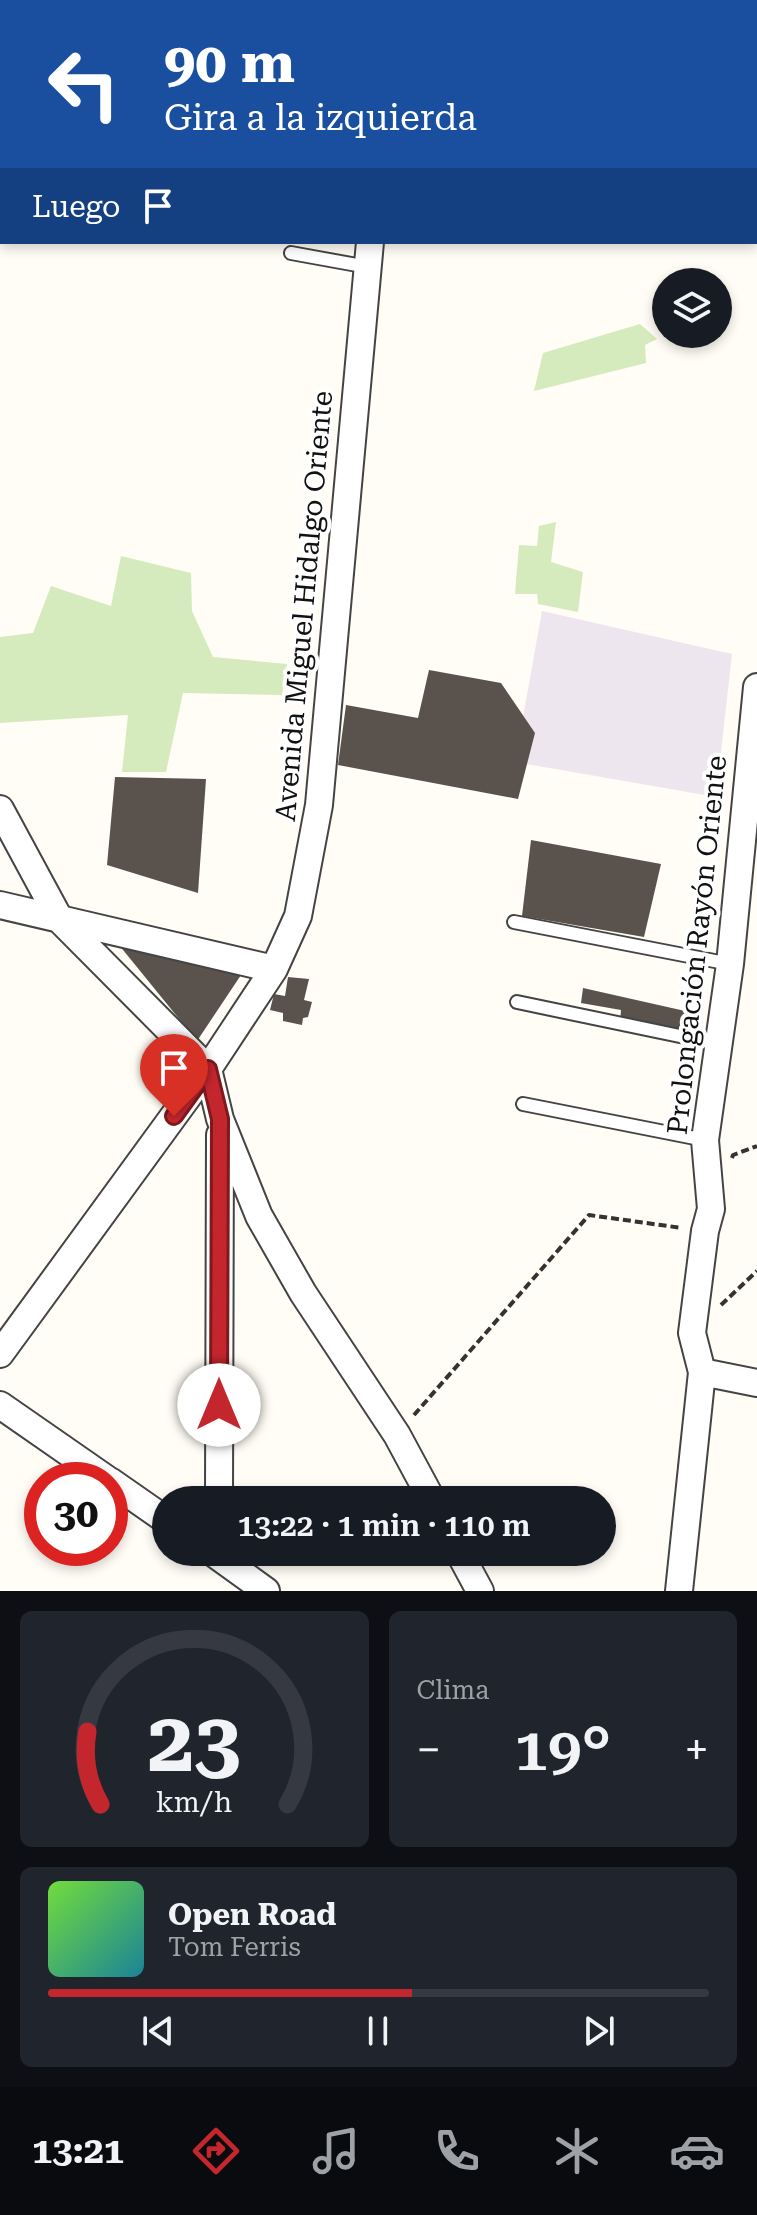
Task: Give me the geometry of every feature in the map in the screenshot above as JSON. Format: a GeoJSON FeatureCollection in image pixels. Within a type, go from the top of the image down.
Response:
{"type":"FeatureCollection","features":[{"type":"Feature","properties":{"kind":"street","name":"Avenida Miguel Hidalgo Oriente"},"geometry":{"type":"LineString","coordinates":[[0,1354],[208,1069],[274,969],[298,916],[319,805],[369,255]]}},
{"type":"Feature","properties":{"kind":"street","name":"Prolongación Rayón Oriente"},"geometry":{"type":"LineString","coordinates":[[679,1591],[702,1372],[692,1333],[705,1231],[711,1209],[705,1140],[730,964],[757,687]]}},
{"type":"Feature","properties":{"kind":"street"},"geometry":{"type":"LineString","coordinates":[[0,809],[60,920],[208,1069],[220,1119],[259,1216],[303,1293],[397,1435],[424,1486]]}},
{"type":"Feature","properties":{"kind":"street"},"geometry":{"type":"LineString","coordinates":[[0,905],[274,969]]}},
{"type":"Feature","properties":{"kind":"street"},"geometry":{"type":"LineString","coordinates":[[219,1486],[220,1119]]}},
{"type":"Feature","properties":{"kind":"street"},"geometry":{"type":"LineString","coordinates":[[702,1372],[757,1383]]}},
{"type":"Feature","properties":{"kind":"street"},"geometry":{"type":"LineString","coordinates":[[0,1405],[82,1462]]}},
{"type":"Feature","properties":{"kind":"street"},"geometry":{"type":"LineString","coordinates":[[128,1494],[152,1510]]}},
{"type":"Feature","properties":{"kind":"street"},"geometry":{"type":"LineString","coordinates":[[233,1566],[266,1591]]}},
{"type":"Feature","properties":{"kind":"street"},"geometry":{"type":"LineString","coordinates":[[467,1566],[480,1591]]}},
{"type":"Feature","properties":{"kind":"lane"},"geometry":{"type":"LineString","coordinates":[[291,253],[369,255]]}},
{"type":"Feature","properties":{"kind":"lane"},"geometry":{"type":"LineString","coordinates":[[514,922],[730,964]]}},
{"type":"Feature","properties":{"kind":"lane"},"geometry":{"type":"LineString","coordinates":[[517,1002],[718,1044]]}},
{"type":"Feature","properties":{"kind":"lane"},"geometry":{"type":"LineString","coordinates":[[523,1104],[705,1140]]}},
{"type":"Feature","properties":{"kind":"path"},"geometry":{"type":"LineString","coordinates":[[397,1435],[589,1215],[705,1231]]}},
{"type":"Feature","properties":{"kind":"path"},"geometry":{"type":"LineString","coordinates":[[692,1333],[757,1271]]}},
{"type":"Feature","properties":{"kind":"shaded area"},"geometry":{"type":"Polygon","coordinates":[[[542,611],[732,654],[716,797],[515,762],[542,611]]]}},
{"type":"Feature","properties":{"kind":"green space"},"geometry":{"type":"Polygon","coordinates":[[[640,324],[652,335],[652,342],[645,345],[646,363],[534,391],[543,353],[640,324]]]}},
{"type":"Feature","properties":{"kind":"green space"},"geometry":{"type":"Polygon","coordinates":[[[556,522],[551,562],[583,572],[578,612],[538,604],[537,594],[515,594],[519,545],[537,546],[539,526],[556,522]]]}},
{"type":"Feature","properties":{"kind":"green space"},"geometry":{"type":"Polygon","coordinates":[[[121,556],[191,573],[192,611],[213,657],[287,664],[282,695],[183,693],[166,772],[122,772],[128,715],[0,723],[0,637],[33,633],[51,586],[111,606],[121,556]]]}},
{"type":"Feature","properties":{"kind":"building"},"geometry":{"type":"Polygon","coordinates":[[[429,670],[501,683],[535,733],[518,799],[338,765],[346,705],[418,718],[429,670]]]}},
{"type":"Feature","properties":{"kind":"building"},"geometry":{"type":"Polygon","coordinates":[[[115,777],[206,779],[198,893],[107,865],[115,777]]]}},
{"type":"Feature","properties":{"kind":"building"},"geometry":{"type":"Polygon","coordinates":[[[531,840],[661,864],[644,937],[522,916],[531,840]]]}},
{"type":"Feature","properties":{"kind":"building"},"geometry":{"type":"Polygon","coordinates":[[[119,945],[241,975],[197,1041],[119,945]]]}},
{"type":"Feature","properties":{"kind":"building"},"geometry":{"type":"Polygon","coordinates":[[[288,977],[309,979],[304,1000],[312,1002],[302,1025],[283,1021],[283,1013],[270,1010],[274,994],[285,996],[288,977]]]}},
{"type":"Feature","properties":{"kind":"building"},"geometry":{"type":"Polygon","coordinates":[[[583,988],[694,1013],[693,1036],[620,1023],[621,1010],[581,1003],[583,988]]]}},
{"type":"Feature","properties":{"kind":"route"},"geometry":{"type":"LineString","coordinates":[[174,1116],[208,1069],[220,1119],[219,1405]]}}]}
